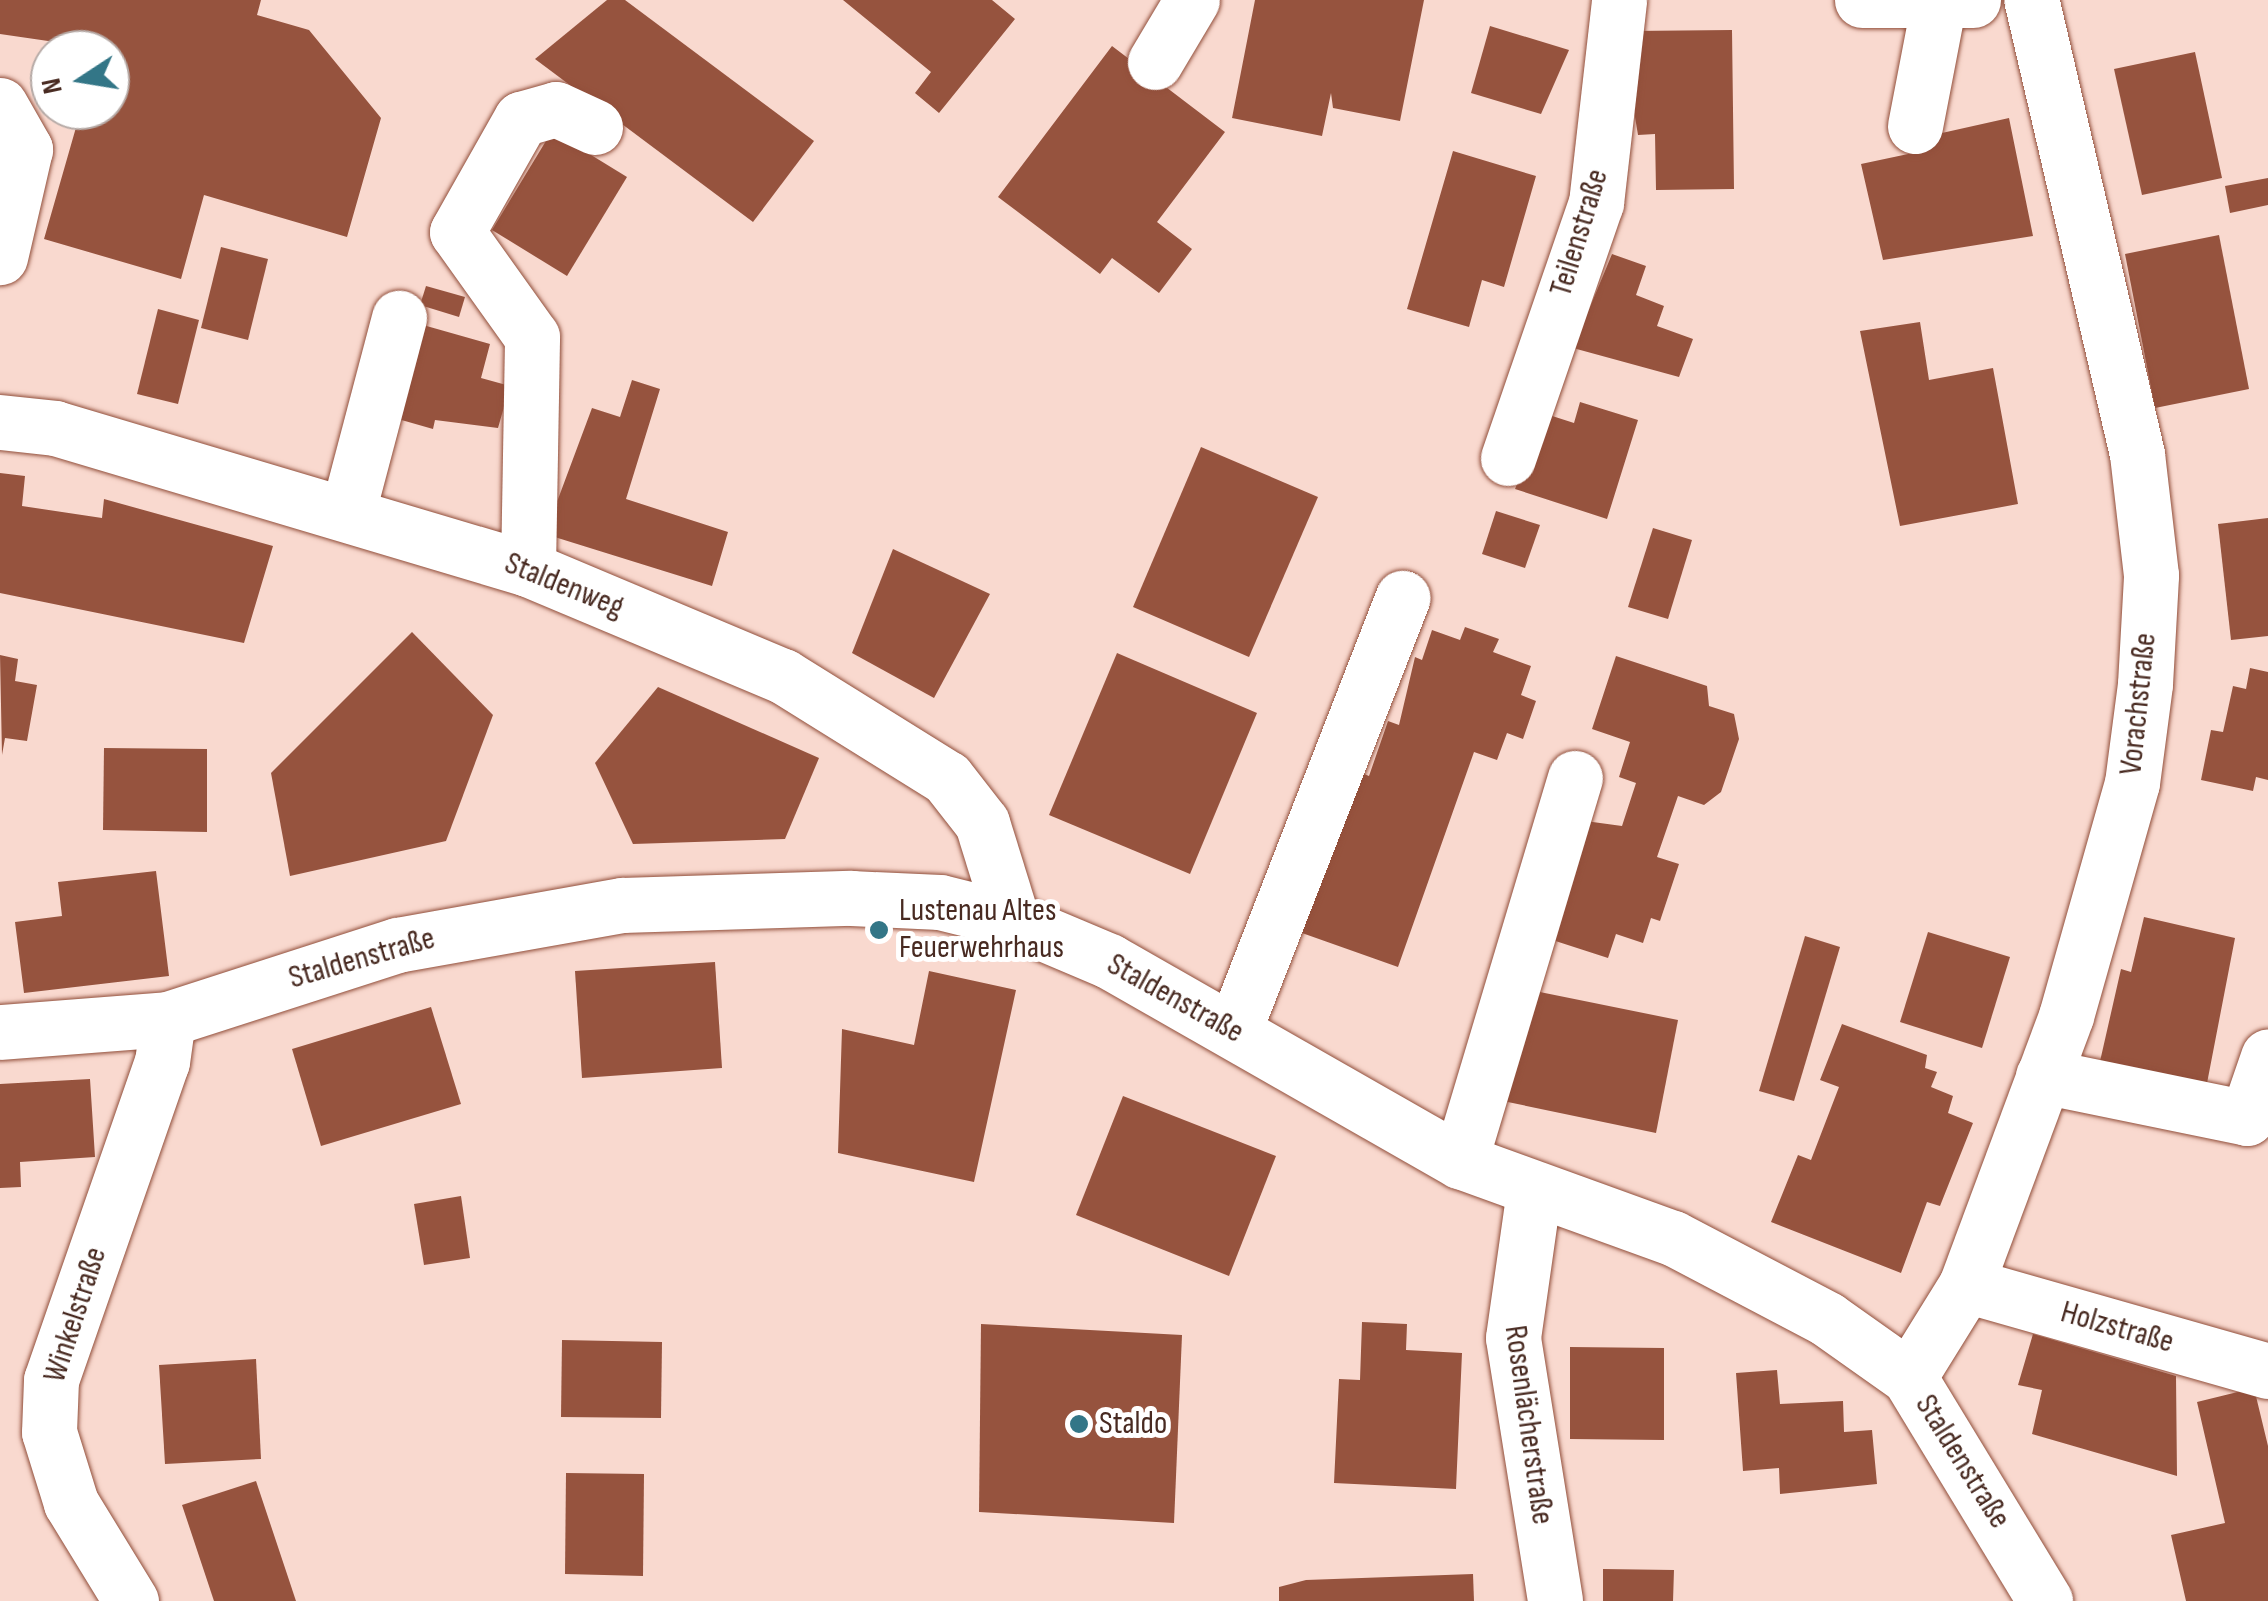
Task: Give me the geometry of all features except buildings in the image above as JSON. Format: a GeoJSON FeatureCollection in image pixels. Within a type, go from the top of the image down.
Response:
{"type":"FeatureCollection","features":[{"type":"Feature","properties":{"kind":"street"},"geometry":{"type":"LineString","coordinates":[[1155,62],[1192,0]]}},
{"type":"Feature","properties":{"kind":"street","name":"Teilenstraße"},"geometry":{"type":"LineString","coordinates":[[1508,458],[1596,203],[1619,0]]}},
{"type":"Feature","properties":{"kind":"street"},"geometry":{"type":"LineString","coordinates":[[1862,0],[1957,3],[1916,126]]}},
{"type":"Feature","properties":{"kind":"street","name":"Vorachstraße"},"geometry":{"type":"LineString","coordinates":[[1909,1377],[1966,1286],[2043,1076],[2132,783],[2151,575],[2137,454],[2031,0]]}},
{"type":"Feature","properties":{"kind":"street"},"geometry":{"type":"LineString","coordinates":[[0,105],[26,148],[0,257]]}},
{"type":"Feature","properties":{"kind":"street"},"geometry":{"type":"LineString","coordinates":[[528,568],[532,337],[457,232],[520,120],[556,110],[594,127]]}},
{"type":"Feature","properties":{"kind":"street"},"geometry":{"type":"LineString","coordinates":[[348,511],[399,318]]}},
{"type":"Feature","properties":{"kind":"street","name":"Staldenweg"},"geometry":{"type":"LineString","coordinates":[[0,422],[55,428],[348,511],[528,568],[783,676],[948,778],[982,823],[1012,920]]}},
{"type":"Feature","properties":{"kind":"street"},"geometry":{"type":"LineString","coordinates":[[1234,1030],[1402,598]]}},
{"type":"Feature","properties":{"kind":"street"},"geometry":{"type":"LineString","coordinates":[[1460,1161],[1576,778]]}},
{"type":"Feature","properties":{"kind":"street","name":"Staldenstraße"},"geometry":{"type":"LineString","coordinates":[[0,1032],[168,1018],[397,944],[622,905],[851,898],[940,902],[1012,920],[1234,1030],[1460,1161],[1673,1238],[1827,1318],[1909,1377],[2046,1601]]}},
{"type":"Feature","properties":{"kind":"street","name":"Winkelstraße"},"geometry":{"type":"LineString","coordinates":[[131,1601],[71,1503],[50,1432],[51,1380],[162,1062],[168,1018]]}},
{"type":"Feature","properties":{"kind":"street"},"geometry":{"type":"LineString","coordinates":[[2043,1076],[2246,1118],[2268,1057]]}},
{"type":"Feature","properties":{"kind":"street","name":"Rosenlächerstraße"},"geometry":{"type":"LineString","coordinates":[[1534,1190],[1512,1294],[1514,1338],[1555,1601]]}},
{"type":"Feature","properties":{"kind":"street","name":"Holzstraße"},"geometry":{"type":"LineString","coordinates":[[1966,1286],[2268,1371]]}},
{"type":"Feature","properties":{"kind":"place","name":"Lustenau Altes Feuerwehrhaus"},"geometry":{"type":"Point","coordinates":[879,930]}},
{"type":"Feature","properties":{"kind":"place","name":"Staldo"},"geometry":{"type":"Point","coordinates":[1079,1424]}}]}
